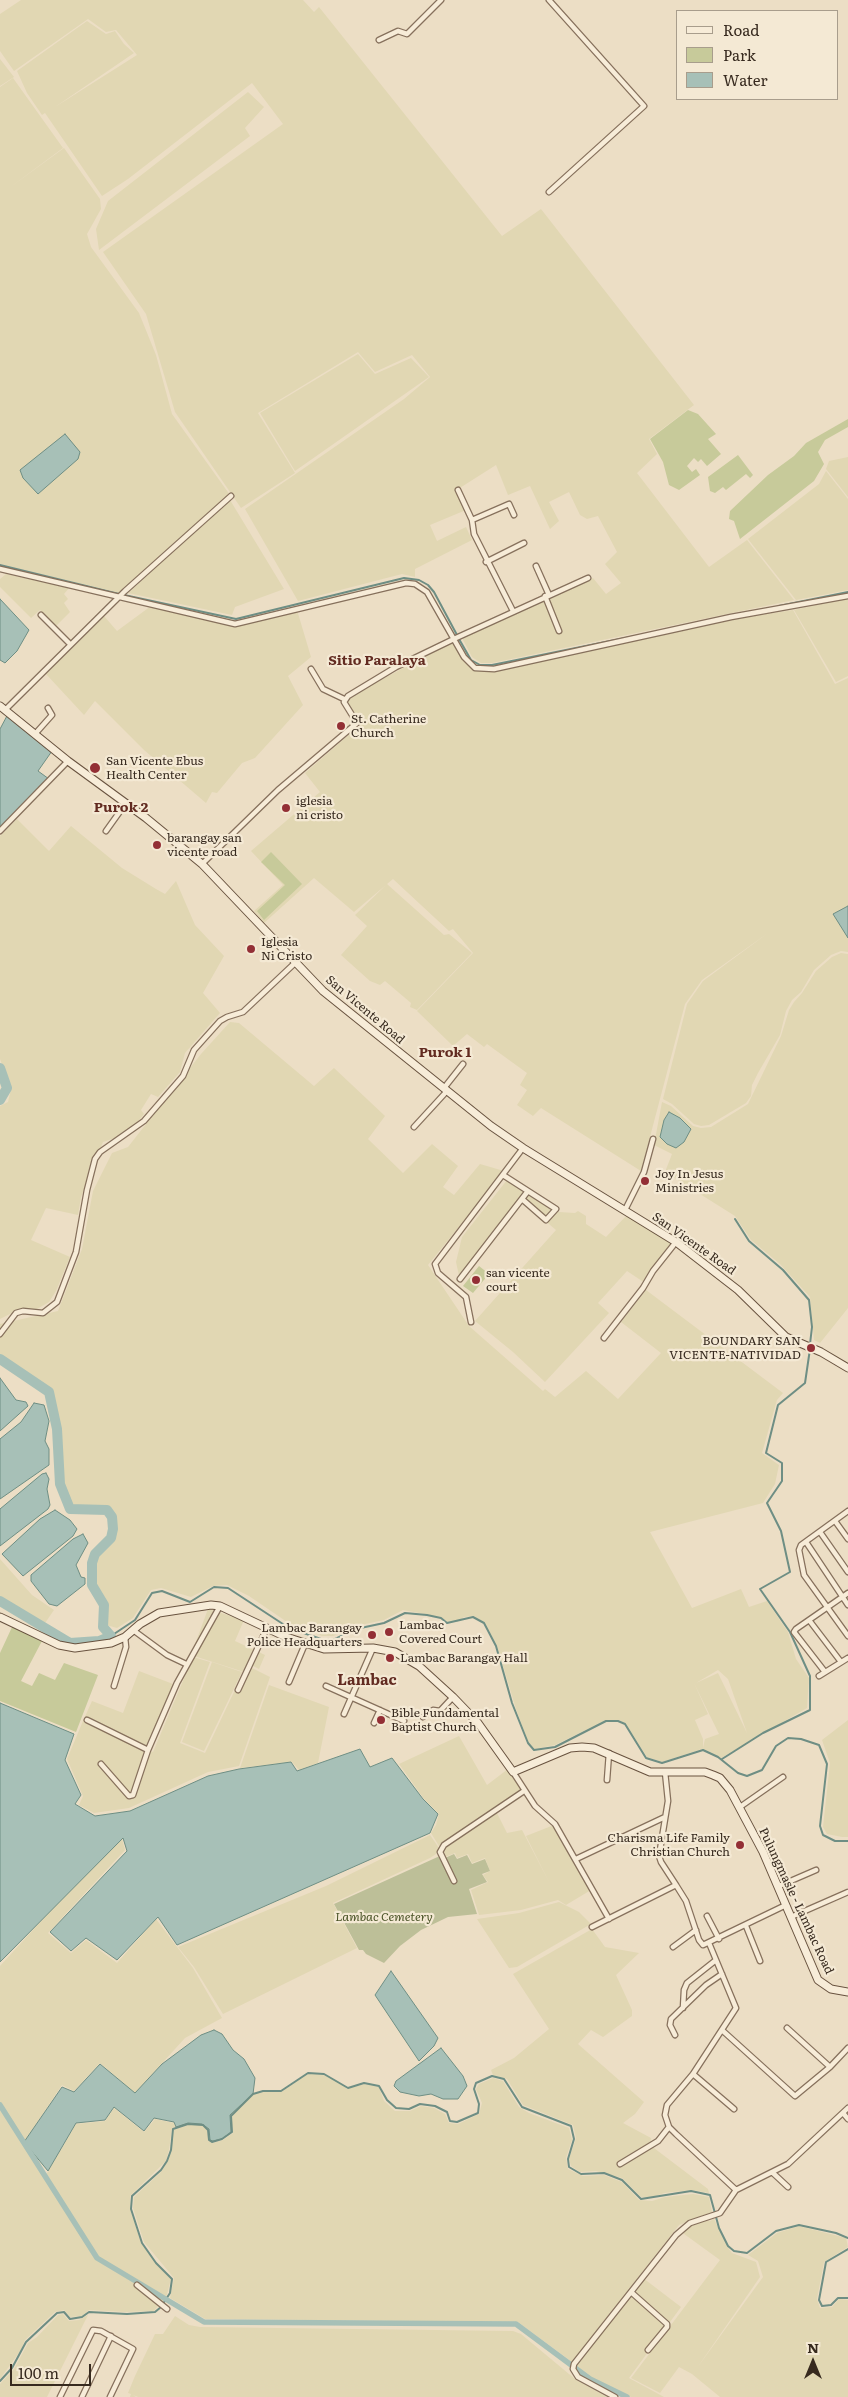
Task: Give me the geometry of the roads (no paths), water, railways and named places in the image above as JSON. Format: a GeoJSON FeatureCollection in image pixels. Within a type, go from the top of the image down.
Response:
{"type":"FeatureCollection","features":[{"type":"Feature","properties":{"kind":"street"},"geometry":{"type":"LineString","coordinates":[[379,40],[398,31],[407,34],[441,0]]}},
{"type":"Feature","properties":{"kind":"street"},"geometry":{"type":"LineString","coordinates":[[549,0],[644,106],[549,192]]}},
{"type":"Feature","properties":{"kind":"street"},"geometry":{"type":"LineString","coordinates":[[458,490],[472,520],[474,534],[486,562],[513,611]]}},
{"type":"Feature","properties":{"kind":"street"},"geometry":{"type":"LineString","coordinates":[[3,708],[119,598],[231,496]]}},
{"type":"Feature","properties":{"kind":"street"},"geometry":{"type":"LineString","coordinates":[[472,520],[509,504],[514,515]]}},
{"type":"Feature","properties":{"kind":"street"},"geometry":{"type":"LineString","coordinates":[[486,562],[524,543]]}},
{"type":"Feature","properties":{"kind":"street"},"geometry":{"type":"LineString","coordinates":[[536,566],[559,631]]}},
{"type":"Feature","properties":{"kind":"street"},"geometry":{"type":"LineString","coordinates":[[0,569],[235,624],[406,583],[415,584],[427,592],[464,657],[475,668],[494,669],[731,617],[848,596]]}},
{"type":"Feature","properties":{"kind":"street"},"geometry":{"type":"LineString","coordinates":[[344,699],[396,667],[513,611],[588,578]]}},
{"type":"Feature","properties":{"kind":"street"},"geometry":{"type":"LineString","coordinates":[[41,615],[70,644]]}},
{"type":"Feature","properties":{"kind":"street"},"geometry":{"type":"LineString","coordinates":[[202,864],[278,790],[357,723],[344,699],[323,689],[311,669]]}},
{"type":"Feature","properties":{"kind":"street","name":"San Vicente Road"},"geometry":{"type":"LineString","coordinates":[[3,708],[68,761],[202,864],[323,991],[445,1089],[523,1148],[676,1242],[738,1290],[786,1337],[848,1368]]}},
{"type":"Feature","properties":{"kind":"street"},"geometry":{"type":"LineString","coordinates":[[35,734],[52,715],[48,708]]}},
{"type":"Feature","properties":{"kind":"street"},"geometry":{"type":"LineString","coordinates":[[0,831],[68,761]]}},
{"type":"Feature","properties":{"kind":"street"},"geometry":{"type":"LineString","coordinates":[[106,831],[126,804]]}},
{"type":"Feature","properties":{"kind":"street"},"geometry":{"type":"LineString","coordinates":[[0,1334],[16,1313],[23,1311],[43,1312],[57,1302],[76,1252],[87,1190],[95,1159],[100,1152],[144,1121],[183,1076],[194,1050],[220,1022],[227,1017],[243,1012],[296,962]]}},
{"type":"Feature","properties":{"kind":"street"},"geometry":{"type":"LineString","coordinates":[[414,1127],[463,1064]]}},
{"type":"Feature","properties":{"kind":"street"},"geometry":{"type":"LineString","coordinates":[[625,1210],[644,1172],[653,1139]]}},
{"type":"Feature","properties":{"kind":"street"},"geometry":{"type":"LineString","coordinates":[[471,1322],[466,1297],[438,1273],[435,1264],[523,1148]]}},
{"type":"Feature","properties":{"kind":"street"},"geometry":{"type":"LineString","coordinates":[[503,1175],[556,1209],[546,1220],[522,1199]]}},
{"type":"Feature","properties":{"kind":"street"},"geometry":{"type":"LineString","coordinates":[[460,1280],[528,1191]]}},
{"type":"Feature","properties":{"kind":"street"},"geometry":{"type":"LineString","coordinates":[[604,1338],[676,1242]]}},
{"type":"Feature","properties":{"kind":"street"},"geometry":{"type":"LineString","coordinates":[[848,1512],[806,1542],[799,1550],[804,1575],[848,1636]]}},
{"type":"Feature","properties":{"kind":"street"},"geometry":{"type":"LineString","coordinates":[[835,1521],[848,1539]]}},
{"type":"Feature","properties":{"kind":"street"},"geometry":{"type":"LineString","coordinates":[[820,1532],[848,1572]]}},
{"type":"Feature","properties":{"kind":"street"},"geometry":{"type":"LineString","coordinates":[[806,1542],[848,1605]]}},
{"type":"Feature","properties":{"kind":"street"},"geometry":{"type":"LineString","coordinates":[[825,1672],[794,1632],[848,1594]]}},
{"type":"Feature","properties":{"kind":"street"},"geometry":{"type":"LineString","coordinates":[[0,1617],[59,1645],[75,1648],[97,1647],[125,1637],[140,1624],[159,1613],[211,1605],[220,1606],[305,1644],[337,1650],[373,1648],[395,1652],[419,1666],[478,1723],[540,1812],[555,1824],[609,1919]]}},
{"type":"Feature","properties":{"kind":"street"},"geometry":{"type":"LineString","coordinates":[[102,1764],[131,1796],[135,1793],[148,1750],[186,1664],[220,1606]]}},
{"type":"Feature","properties":{"kind":"street"},"geometry":{"type":"LineString","coordinates":[[809,1620],[841,1662]]}},
{"type":"Feature","properties":{"kind":"street"},"geometry":{"type":"LineString","coordinates":[[238,1690],[267,1628]]}},
{"type":"Feature","properties":{"kind":"street"},"geometry":{"type":"LineString","coordinates":[[134,1630],[166,1655],[186,1664]]}},
{"type":"Feature","properties":{"kind":"street"},"geometry":{"type":"LineString","coordinates":[[114,1686],[126,1646],[125,1637]]}},
{"type":"Feature","properties":{"kind":"street"},"geometry":{"type":"LineString","coordinates":[[289,1682],[305,1644]]}},
{"type":"Feature","properties":{"kind":"street"},"geometry":{"type":"LineString","coordinates":[[344,1714],[373,1648]]}},
{"type":"Feature","properties":{"kind":"street"},"geometry":{"type":"LineString","coordinates":[[819,1676],[848,1658]]}},
{"type":"Feature","properties":{"kind":"street"},"geometry":{"type":"LineString","coordinates":[[326,1686],[404,1721]]}},
{"type":"Feature","properties":{"kind":"street"},"geometry":{"type":"LineString","coordinates":[[424,1717],[434,1710],[440,1711],[453,1697]]}},
{"type":"Feature","properties":{"kind":"street"},"geometry":{"type":"LineString","coordinates":[[374,1723],[380,1710]]}},
{"type":"Feature","properties":{"kind":"street"},"geometry":{"type":"LineString","coordinates":[[87,1720],[148,1750]]}},
{"type":"Feature","properties":{"kind":"street","name":"Pulungmasle - Lambac Road"},"geometry":{"type":"LineString","coordinates":[[513,1772],[570,1748],[594,1748],[609,1753],[643,1770],[704,1772],[720,1778],[740,1807],[779,1886],[818,1980],[831,1989],[848,1992]]}},
{"type":"Feature","properties":{"kind":"street"},"geometry":{"type":"LineString","coordinates":[[607,1780],[609,1753]]}},
{"type":"Feature","properties":{"kind":"street"},"geometry":{"type":"LineString","coordinates":[[665,1772],[668,1801],[659,1856],[686,1901],[702,1944],[709,1943],[746,1926],[786,1905]]}},
{"type":"Feature","properties":{"kind":"street"},"geometry":{"type":"LineString","coordinates":[[740,1807],[783,1777]]}},
{"type":"Feature","properties":{"kind":"street"},"geometry":{"type":"LineString","coordinates":[[454,1882],[440,1852],[444,1845],[524,1791]]}},
{"type":"Feature","properties":{"kind":"street"},"geometry":{"type":"LineString","coordinates":[[576,1859],[664,1817]]}},
{"type":"Feature","properties":{"kind":"street"},"geometry":{"type":"LineString","coordinates":[[779,1886],[816,1870]]}},
{"type":"Feature","properties":{"kind":"street"},"geometry":{"type":"LineString","coordinates":[[592,1927],[676,1885]]}},
{"type":"Feature","properties":{"kind":"street"},"geometry":{"type":"LineString","coordinates":[[791,1917],[848,1892]]}},
{"type":"Feature","properties":{"kind":"street"},"geometry":{"type":"LineString","coordinates":[[707,1916],[719,1938]]}},
{"type":"Feature","properties":{"kind":"street"},"geometry":{"type":"LineString","coordinates":[[746,1926],[760,1961]]}},
{"type":"Feature","properties":{"kind":"street"},"geometry":{"type":"LineString","coordinates":[[673,1947],[696,1930]]}},
{"type":"Feature","properties":{"kind":"street"},"geometry":{"type":"LineString","coordinates":[[709,1943],[736,2008],[723,2031],[693,2074],[667,2105],[665,2115],[669,2127],[736,2190]]}},
{"type":"Feature","properties":{"kind":"street"},"geometry":{"type":"LineString","coordinates":[[683,2008],[686,1983],[716,1960]]}},
{"type":"Feature","properties":{"kind":"street"},"geometry":{"type":"LineString","coordinates":[[675,2035],[670,2022],[706,1985],[722,1974]]}},
{"type":"Feature","properties":{"kind":"street"},"geometry":{"type":"LineString","coordinates":[[787,2028],[830,2067]]}},
{"type":"Feature","properties":{"kind":"street"},"geometry":{"type":"LineString","coordinates":[[723,2031],[795,2096],[830,2067],[848,2048]]}},
{"type":"Feature","properties":{"kind":"street"},"geometry":{"type":"LineString","coordinates":[[693,2074],[734,2110]]}},
{"type":"Feature","properties":{"kind":"street"},"geometry":{"type":"LineString","coordinates":[[615,2397],[578,2377],[574,2367],[682,2228],[698,2219],[708,2219],[720,2213],[736,2190],[773,2173],[801,2154],[848,2108]]}},
{"type":"Feature","properties":{"kind":"street"},"geometry":{"type":"LineString","coordinates":[[842,2114],[848,2119]]}},
{"type":"Feature","properties":{"kind":"street"},"geometry":{"type":"LineString","coordinates":[[620,2164],[658,2141],[669,2127]]}},
{"type":"Feature","properties":{"kind":"street"},"geometry":{"type":"LineString","coordinates":[[773,2173],[788,2187]]}},
{"type":"Feature","properties":{"kind":"street"},"geometry":{"type":"LineString","coordinates":[[137,2285],[168,2309]]}},
{"type":"Feature","properties":{"kind":"street"},"geometry":{"type":"LineString","coordinates":[[631,2292],[667,2324],[667,2327],[648,2350]]}},
{"type":"Feature","properties":{"kind":"street"},"geometry":{"type":"LineString","coordinates":[[60,2397],[92,2330],[111,2336],[134,2349],[110,2397]]}},
{"type":"Feature","properties":{"kind":"street"},"geometry":{"type":"LineString","coordinates":[[82,2397],[111,2336]]}},
{"type":"Feature","properties":{"kind":"water"},"geometry":{"type":"Polygon","coordinates":[[[65,434],[80,452],[78,459],[38,494],[23,478],[20,470],[65,434]]]}},
{"type":"Feature","properties":{"kind":"water"},"geometry":{"type":"Polygon","coordinates":[[[0,599],[29,630],[17,651],[5,663],[0,660],[0,599]]]}},
{"type":"Feature","properties":{"kind":"water"},"geometry":{"type":"Polygon","coordinates":[[[8,714],[52,751],[38,771],[49,779],[0,829],[0,729],[8,714]]]}},
{"type":"Feature","properties":{"kind":"water"},"geometry":{"type":"Polygon","coordinates":[[[848,906],[848,938],[833,914],[848,906]]]}},
{"type":"Feature","properties":{"kind":"water"},"geometry":{"type":"Polygon","coordinates":[[[669,1112],[680,1118],[691,1129],[684,1142],[676,1148],[667,1144],[660,1137],[664,1120],[669,1112]]]}},
{"type":"Feature","properties":{"kind":"water"},"geometry":{"type":"Polygon","coordinates":[[[0,1378],[16,1400],[26,1402],[28,1406],[0,1431],[0,1378]]]}},
{"type":"Feature","properties":{"kind":"water"},"geometry":{"type":"Polygon","coordinates":[[[34,1403],[44,1405],[49,1421],[45,1441],[49,1449],[49,1465],[0,1499],[0,1439],[21,1422],[34,1403]]]}},
{"type":"Feature","properties":{"kind":"water"},"geometry":{"type":"Polygon","coordinates":[[[46,1473],[49,1479],[47,1489],[50,1505],[48,1509],[0,1546],[0,1509],[42,1474],[46,1473]]]}},
{"type":"Feature","properties":{"kind":"water"},"geometry":{"type":"Polygon","coordinates":[[[55,1510],[70,1520],[77,1529],[73,1536],[23,1576],[2,1554],[40,1519],[55,1510]]]}},
{"type":"Feature","properties":{"kind":"water"},"geometry":{"type":"Polygon","coordinates":[[[83,1534],[88,1543],[76,1565],[81,1577],[85,1578],[85,1584],[57,1606],[49,1604],[31,1581],[31,1575],[73,1539],[83,1534]]]}},
{"type":"Feature","properties":{"kind":"water"},"geometry":{"type":"Polygon","coordinates":[[[0,1703],[74,1734],[65,1760],[81,1795],[75,1804],[95,1816],[130,1811],[208,1776],[239,1769],[291,1762],[297,1771],[360,1749],[370,1767],[392,1758],[423,1799],[438,1814],[430,1833],[177,1945],[158,1917],[117,1960],[86,1938],[71,1951],[50,1932],[127,1851],[123,1838],[0,1962],[0,1703]]]}},
{"type":"Feature","properties":{"kind":"water"},"geometry":{"type":"Polygon","coordinates":[[[391,1971],[438,2038],[434,2046],[419,2061],[375,1995],[391,1971]]]}},
{"type":"Feature","properties":{"kind":"water"},"geometry":{"type":"Polygon","coordinates":[[[214,2030],[222,2034],[233,2050],[244,2059],[255,2078],[253,2094],[230,2115],[231,2132],[222,2139],[210,2140],[209,2129],[202,2124],[188,2123],[176,2127],[174,2122],[154,2118],[144,2131],[114,2107],[105,2120],[76,2123],[48,2171],[24,2142],[62,2087],[74,2092],[100,2064],[135,2093],[162,2064],[201,2035],[214,2030]]]}},
{"type":"Feature","properties":{"kind":"water"},"geometry":{"type":"Polygon","coordinates":[[[441,2048],[463,2076],[467,2086],[458,2099],[443,2099],[431,2094],[419,2096],[400,2092],[394,2086],[396,2081],[441,2048]]]}},
{"type":"Feature","properties":{"kind":"waterway"},"geometry":{"type":"LineString","coordinates":[[0,565],[119,594]]}},
{"type":"Feature","properties":{"kind":"waterway"},"geometry":{"type":"LineString","coordinates":[[124,595],[236,619],[404,578],[419,580],[428,585],[434,592],[457,635]]}},
{"type":"Feature","properties":{"kind":"waterway"},"geometry":{"type":"LineString","coordinates":[[779,606],[848,592]]}},
{"type":"Feature","properties":{"kind":"waterway"},"geometry":{"type":"LineString","coordinates":[[459,639],[471,660],[480,665],[492,665],[640,635]]}},
{"type":"Feature","properties":{"kind":"waterway"},"geometry":{"type":"LineString","coordinates":[[0,1068],[7,1088],[0,1100]]}},
{"type":"Feature","properties":{"kind":"waterway"},"geometry":{"type":"LineString","coordinates":[[735,1219],[749,1241],[783,1270],[809,1300],[812,1327],[810,1344]]}},
{"type":"Feature","properties":{"kind":"waterway"},"geometry":{"type":"LineString","coordinates":[[722,1759],[763,1733],[810,1710],[810,1676],[790,1632],[760,1589],[790,1572],[781,1531],[767,1503],[782,1481],[782,1463],[766,1453],[778,1405],[805,1383],[810,1349]]}},
{"type":"Feature","properties":{"kind":"waterway"},"geometry":{"type":"LineString","coordinates":[[0,1359],[49,1392],[57,1429],[60,1484],[70,1509],[107,1510],[112,1517],[113,1529],[111,1538],[95,1554],[92,1563],[92,1585],[104,1605],[103,1627],[111,1636],[99,1641],[70,1643],[0,1601]]}},
{"type":"Feature","properties":{"kind":"waterway"},"geometry":{"type":"LineString","coordinates":[[111,1636],[135,1620],[152,1593],[162,1591],[190,1602],[214,1587],[228,1588],[289,1628],[321,1639],[333,1640],[356,1629],[384,1623],[405,1613],[441,1618],[447,1623],[473,1617],[484,1623],[496,1646],[512,1703],[528,1743],[534,1750],[555,1747],[606,1721],[618,1721],[625,1724],[646,1758],[662,1763],[703,1750],[718,1757],[738,1773],[747,1776],[762,1770],[776,1746],[788,1738],[801,1739],[819,1745],[827,1764],[820,1826],[823,1835],[835,1841],[848,1841]]}},
{"type":"Feature","properties":{"kind":"waterway"},"geometry":{"type":"LineString","coordinates":[[0,2381],[12,2368],[26,2342],[57,2313],[64,2312],[70,2319],[82,2317],[89,2312],[127,2314],[155,2312],[161,2307],[170,2293],[172,2279],[156,2263],[142,2243],[131,2209],[132,2196],[161,2170],[167,2161],[171,2150],[173,2129],[188,2124],[203,2125],[208,2130],[209,2140],[212,2142],[222,2139],[232,2132],[231,2116],[253,2094],[263,2091],[281,2091],[308,2073],[324,2074],[348,2088],[364,2083],[379,2086],[387,2100],[396,2108],[409,2109],[420,2104],[435,2106],[447,2112],[450,2121],[457,2122],[478,2113],[479,2104],[474,2089],[476,2083],[492,2076],[504,2079],[522,2107],[571,2126],[574,2139],[568,2159],[569,2167],[581,2174],[604,2173],[622,2180],[641,2199],[691,2191],[710,2195],[719,2228],[728,2246],[734,2251],[747,2253],[776,2231],[799,2225],[836,2233],[848,2238]]}},
{"type":"Feature","properties":{"kind":"waterway"},"geometry":{"type":"LineString","coordinates":[[0,2105],[97,2258],[204,2322],[516,2324],[590,2379],[627,2397]]}},
{"type":"Feature","properties":{"kind":"waterway"},"geometry":{"type":"LineString","coordinates":[[848,2249],[826,2262],[819,2300],[822,2306],[831,2305],[838,2298],[848,2298]]}},
{"type":"Feature","properties":{"kind":"place","name":"St. Catherine Church"},"geometry":{"type":"Point","coordinates":[341,726]}},
{"type":"Feature","properties":{"kind":"place","name":"San Vicente Ebus Health Center"},"geometry":{"type":"Point","coordinates":[95,768]}},
{"type":"Feature","properties":{"kind":"place","name":"iglesia ni cristo"},"geometry":{"type":"Point","coordinates":[286,808]}},
{"type":"Feature","properties":{"kind":"place","name":"barangay san vicente road"},"geometry":{"type":"Point","coordinates":[157,845]}},
{"type":"Feature","properties":{"kind":"place","name":"Iglesia Ni Cristo"},"geometry":{"type":"Point","coordinates":[251,949]}},
{"type":"Feature","properties":{"kind":"place","name":"Joy In Jesus Ministries"},"geometry":{"type":"Point","coordinates":[645,1181]}},
{"type":"Feature","properties":{"kind":"place","name":"san vicente court"},"geometry":{"type":"Point","coordinates":[476,1280]}},
{"type":"Feature","properties":{"kind":"place","name":"BOUNDARY SAN VICENTE-NATIVIDAD"},"geometry":{"type":"Point","coordinates":[811,1348]}},
{"type":"Feature","properties":{"kind":"place","name":"Lambac Covered Court"},"geometry":{"type":"Point","coordinates":[389,1632]}},
{"type":"Feature","properties":{"kind":"place","name":"Lambac Barangay Police Headquarters"},"geometry":{"type":"Point","coordinates":[372,1635]}},
{"type":"Feature","properties":{"kind":"place","name":"Lambac Barangay Hall"},"geometry":{"type":"Point","coordinates":[390,1658]}},
{"type":"Feature","properties":{"kind":"place","name":"Bible Fundamental Baptist Church"},"geometry":{"type":"Point","coordinates":[381,1720]}},
{"type":"Feature","properties":{"kind":"place","name":"Charisma Life Family Christian Church"},"geometry":{"type":"Point","coordinates":[740,1845]}},
{"type":"Feature","properties":{"kind":"district","name":"Sitio Paralaya"},"geometry":{"type":"Point","coordinates":[377,661]}},
{"type":"Feature","properties":{"kind":"district","name":"Purok 2"},"geometry":{"type":"Point","coordinates":[121,808]}},
{"type":"Feature","properties":{"kind":"district","name":"Purok 1"},"geometry":{"type":"Point","coordinates":[445,1053]}},
{"type":"Feature","properties":{"kind":"district","name":"Lambac"},"geometry":{"type":"Point","coordinates":[367,1681]}},
{"type":"Feature","properties":{"kind":"park label","name":"Lambac Cemetery"},"geometry":{"type":"Point","coordinates":[384,1917]}}]}
